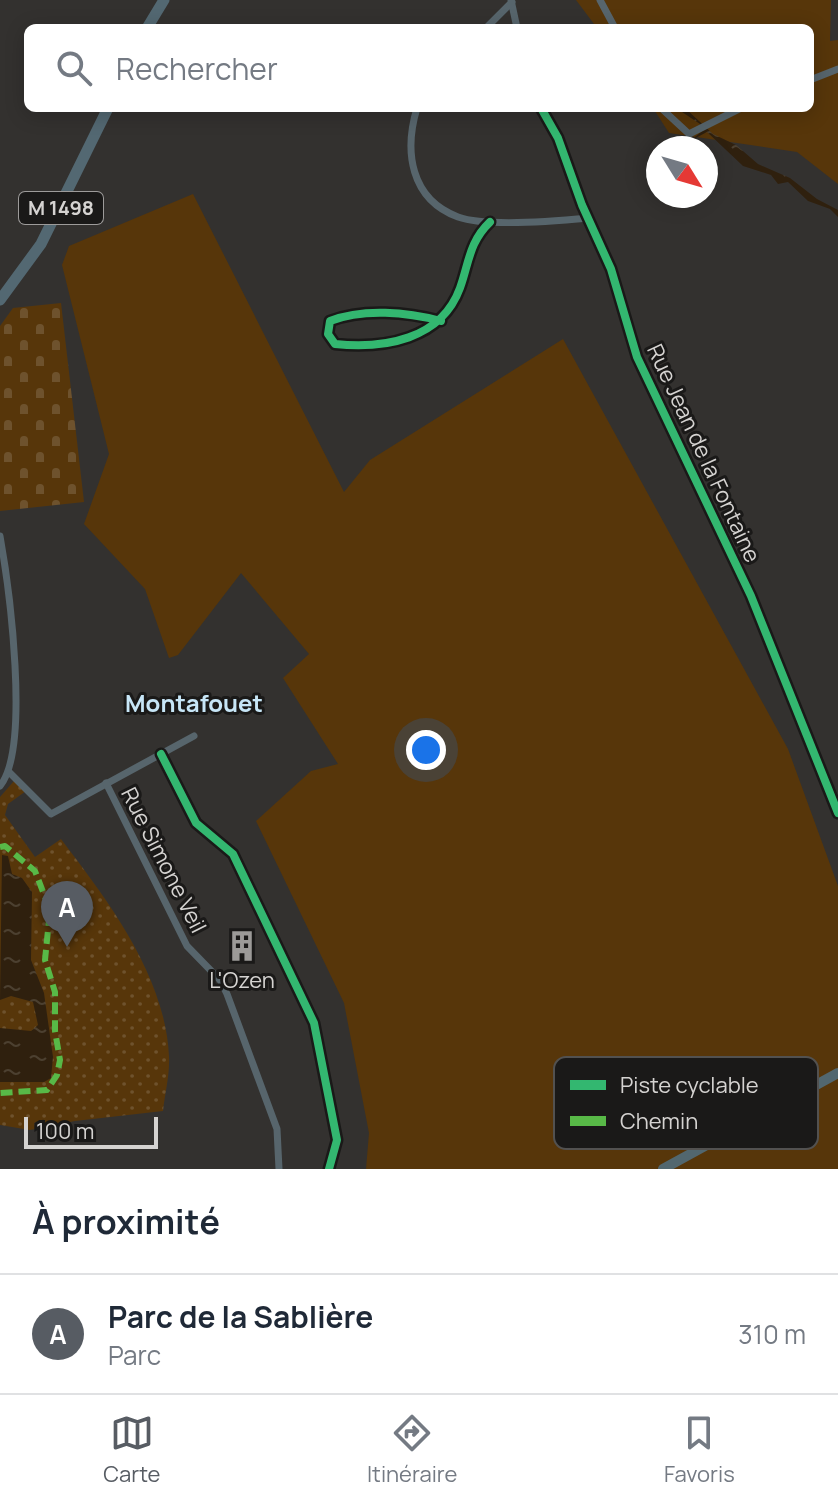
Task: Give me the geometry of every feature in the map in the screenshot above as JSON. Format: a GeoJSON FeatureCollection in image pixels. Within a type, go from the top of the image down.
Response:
{"type":"FeatureCollection","features":[{"type":"Feature","properties":{"kind":"main road"},"geometry":{"type":"LineString","coordinates":[[149,24],[164,0]]}},
{"type":"Feature","properties":{"kind":"main road","name":"M 1498"},"geometry":{"type":"LineString","coordinates":[[0,300],[53,222],[106,112]]}},
{"type":"Feature","properties":{"kind":"street"},"geometry":{"type":"LineString","coordinates":[[600,0],[613,24]]}},
{"type":"Feature","properties":{"kind":"street"},"geometry":{"type":"LineString","coordinates":[[490,24],[512,1]]}},
{"type":"Feature","properties":{"kind":"street"},"geometry":{"type":"LineString","coordinates":[[512,1],[516,24]]}},
{"type":"Feature","properties":{"kind":"street"},"geometry":{"type":"LineString","coordinates":[[814,78],[838,69]]}},
{"type":"Feature","properties":{"kind":"street"},"geometry":{"type":"LineString","coordinates":[[416,112],[409,135],[410,165],[438,205],[459,217],[490,222],[589,218]]}},
{"type":"Feature","properties":{"kind":"street","name":"Rue Jean de la Fontaine"},"geometry":{"type":"LineString","coordinates":[[543,112],[558,138],[611,269],[637,357],[751,596],[838,813]]}},
{"type":"Feature","properties":{"kind":"street"},"geometry":{"type":"LineString","coordinates":[[665,112],[689,134],[734,112]]}},
{"type":"Feature","properties":{"kind":"street"},"geometry":{"type":"LineString","coordinates":[[441,321],[399,313],[346,314],[330,321],[328,334],[335,344],[376,343],[413,338],[441,321],[460,289],[465,262],[477,234],[490,222]]}},
{"type":"Feature","properties":{"kind":"street"},"geometry":{"type":"LineString","coordinates":[[0,536],[12,599],[15,670],[9,772],[0,786]]}},
{"type":"Feature","properties":{"kind":"street"},"geometry":{"type":"LineString","coordinates":[[9,772],[51,814],[194,736]]}},
{"type":"Feature","properties":{"kind":"street"},"geometry":{"type":"LineString","coordinates":[[161,754],[196,823],[233,854],[314,1023],[337,1140],[329,1169]]}},
{"type":"Feature","properties":{"kind":"street","name":"Rue Simone Veil"},"geometry":{"type":"LineString","coordinates":[[106,783],[187,946],[220,980],[227,994],[277,1129],[279,1169]]}},
{"type":"Feature","properties":{"kind":"street"},"geometry":{"type":"LineString","coordinates":[[818,1084],[838,1073]]}},
{"type":"Feature","properties":{"kind":"street"},"geometry":{"type":"LineString","coordinates":[[663,1169],[699,1149]]}},
{"type":"Feature","properties":{"kind":"green space"},"geometry":{"type":"Polygon","coordinates":[[[576,0],[831,0],[830,41],[838,40],[838,184],[797,152],[718,140],[718,136],[669,133],[656,112],[814,112],[814,24],[594,24],[576,0]]]}},
{"type":"Feature","properties":{"kind":"green space"},"geometry":{"type":"Polygon","coordinates":[[[193,194],[344,492],[370,460],[563,339],[788,749],[838,886],[838,1169],[366,1169],[369,1133],[344,1003],[256,821],[311,771],[338,764],[283,678],[309,654],[241,573],[178,655],[169,658],[145,589],[84,524],[109,454],[62,265],[69,246],[193,194]]]}},
{"type":"Feature","properties":{"kind":"green space"},"geometry":{"type":"Polygon","coordinates":[[[61,303],[84,502],[0,511],[0,326],[13,308],[61,303]]]}},
{"type":"Feature","properties":{"kind":"green space"},"geometry":{"type":"Polygon","coordinates":[[[14,781],[26,791],[8,804],[5,815],[35,857],[61,839],[115,914],[145,968],[165,1026],[169,1056],[163,1111],[75,1121],[30,1130],[0,1125],[0,797],[14,781]]]}},
{"type":"Feature","properties":{"kind":"water"},"geometry":{"type":"Polygon","coordinates":[[[682,112],[689,112],[717,136],[707,132],[696,136],[706,128],[682,112]]]}},
{"type":"Feature","properties":{"kind":"water"},"geometry":{"type":"Polygon","coordinates":[[[718,136],[736,145],[758,164],[790,178],[817,199],[838,210],[838,217],[830,209],[808,201],[788,182],[778,184],[771,175],[743,166],[718,142],[718,136]]]}},
{"type":"Feature","properties":{"kind":"water"},"geometry":{"type":"Polygon","coordinates":[[[2,855],[8,856],[12,874],[22,878],[32,892],[31,960],[44,993],[53,1057],[51,1078],[44,1082],[0,1082],[0,1028],[31,1031],[38,1025],[33,1002],[11,996],[0,1000],[2,855]]]}},
{"type":"Feature","properties":{"kind":"marked path"},"geometry":{"type":"LineString","coordinates":[[0,847],[5,846],[35,871],[50,910],[45,960],[55,992],[55,1031],[60,1060],[57,1075],[47,1090],[0,1093]]}},
{"type":"Feature","properties":{"kind":"cycle path"},"geometry":{"type":"LineString","coordinates":[[543,112],[558,138],[582,205],[611,269],[637,357],[751,596],[838,813]]}},
{"type":"Feature","properties":{"kind":"cycle path"},"geometry":{"type":"LineString","coordinates":[[441,321],[428,318],[414,315],[356,314],[330,321],[328,334],[335,344],[373,345],[425,330],[439,319],[451,306],[474,245],[490,222]]}},
{"type":"Feature","properties":{"kind":"cycle path"},"geometry":{"type":"LineString","coordinates":[[161,754],[196,823],[233,854],[314,1023],[337,1140],[329,1169]]}},
{"type":"Feature","properties":{"kind":"place","name":"L'Ozen"},"geometry":{"type":"Point","coordinates":[242,946]}},
{"type":"Feature","properties":{"kind":"place","name":"Parc de la Sablière"},"geometry":{"type":"Point","coordinates":[67,947]}},
{"type":"Feature","properties":{"kind":"district","name":"Montafouet"},"geometry":{"type":"Point","coordinates":[194,704]}}]}
